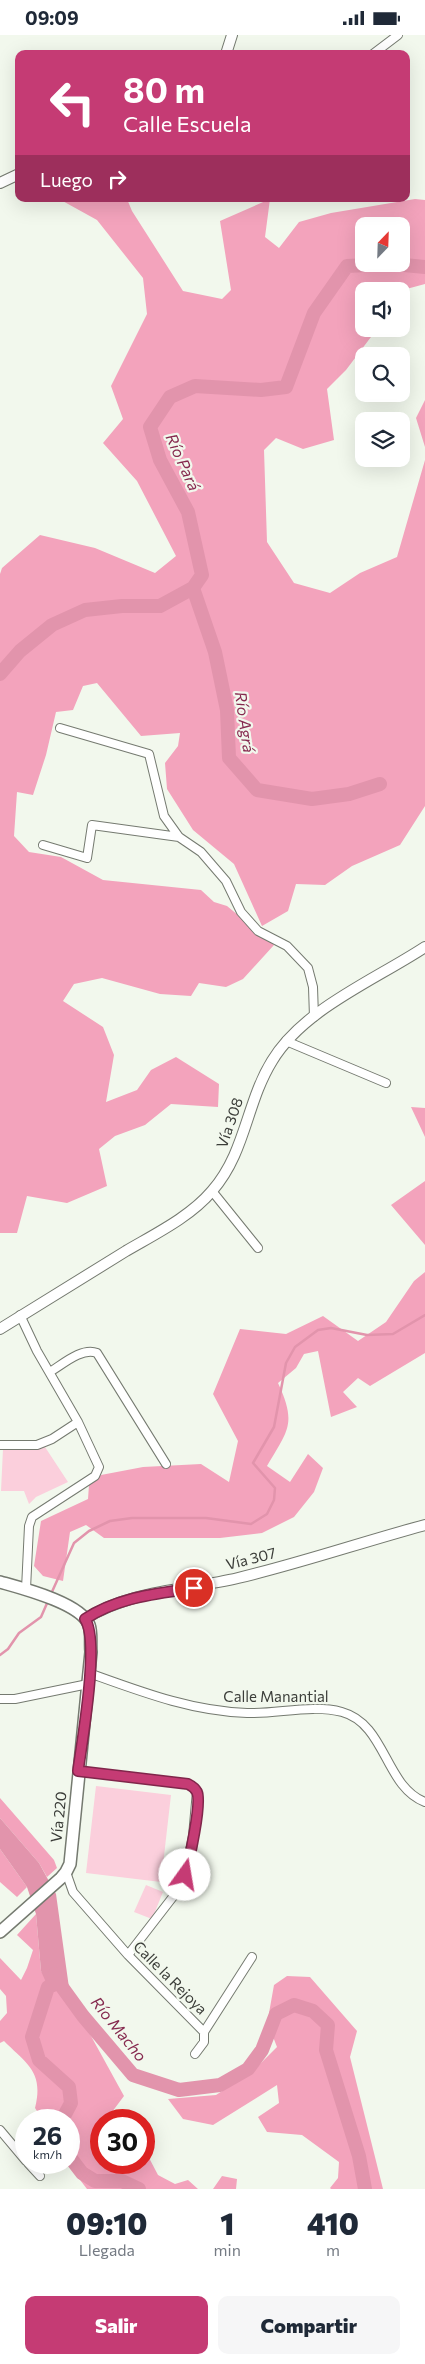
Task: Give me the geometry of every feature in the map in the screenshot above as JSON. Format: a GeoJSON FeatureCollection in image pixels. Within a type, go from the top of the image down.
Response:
{"type":"FeatureCollection","features":[{"type":"Feature","properties":{"kind":"main road"},"geometry":{"type":"LineString","coordinates":[[0,1582],[42,1595],[74,1610],[85,1619]]}},
{"type":"Feature","properties":{"kind":"main road","name":"Vía 220"},"geometry":{"type":"LineString","coordinates":[[63,1875],[70,1863],[88,1685],[90,1632],[85,1619]]}},
{"type":"Feature","properties":{"kind":"main road"},"geometry":{"type":"LineString","coordinates":[[0,1932],[24,1913],[63,1875]]}},
{"type":"Feature","properties":{"kind":"street"},"geometry":{"type":"LineString","coordinates":[[227,50],[232,35]]}},
{"type":"Feature","properties":{"kind":"street"},"geometry":{"type":"LineString","coordinates":[[378,50],[398,35]]}},
{"type":"Feature","properties":{"kind":"street"},"geometry":{"type":"LineString","coordinates":[[0,183],[15,176]]}},
{"type":"Feature","properties":{"kind":"street"},"geometry":{"type":"LineString","coordinates":[[60,728],[149,754],[164,816],[179,837],[202,852],[226,881],[241,912],[258,931],[287,946],[308,968],[313,987],[314,1017]]}},
{"type":"Feature","properties":{"kind":"street"},"geometry":{"type":"LineString","coordinates":[[43,845],[87,858],[92,825],[179,837]]}},
{"type":"Feature","properties":{"kind":"street","name":"Vía 308"},"geometry":{"type":"LineString","coordinates":[[0,1329],[181,1217],[212,1191],[231,1164],[242,1141],[254,1099],[265,1073],[294,1031],[344,996],[425,947]]}},
{"type":"Feature","properties":{"kind":"street"},"geometry":{"type":"LineString","coordinates":[[286,1041],[386,1083]]}},
{"type":"Feature","properties":{"kind":"street"},"geometry":{"type":"LineString","coordinates":[[212,1191],[258,1248]]}},
{"type":"Feature","properties":{"kind":"street"},"geometry":{"type":"LineString","coordinates":[[20,1315],[37,1351],[78,1422],[99,1467],[95,1476],[32,1517],[29,1526],[26,1589]]}},
{"type":"Feature","properties":{"kind":"street"},"geometry":{"type":"LineString","coordinates":[[50,1372],[82,1353],[90,1350],[98,1353],[166,1464]]}},
{"type":"Feature","properties":{"kind":"street"},"geometry":{"type":"LineString","coordinates":[[0,1445],[37,1445],[52,1439],[78,1422]]}},
{"type":"Feature","properties":{"kind":"street","name":"Vía 307"},"geometry":{"type":"LineString","coordinates":[[85,1619],[112,1605],[138,1597],[237,1578],[312,1559],[425,1525]]}},
{"type":"Feature","properties":{"kind":"street","name":"Calle Manantial"},"geometry":{"type":"LineString","coordinates":[[89,1673],[151,1696],[204,1709],[260,1713],[321,1709],[343,1712],[364,1725],[379,1744],[405,1788],[415,1799],[425,1802]]}},
{"type":"Feature","properties":{"kind":"street"},"geometry":{"type":"LineString","coordinates":[[0,1699],[15,1699],[88,1685]]}},
{"type":"Feature","properties":{"kind":"street"},"geometry":{"type":"LineString","coordinates":[[78,1771],[188,1784],[197,1791],[194,1836],[180,1889],[128,1955]]}},
{"type":"Feature","properties":{"kind":"street","name":"Calle la Rejoya"},"geometry":{"type":"LineString","coordinates":[[63,1875],[73,1892],[128,1955],[204,2032],[252,1957]]}},
{"type":"Feature","properties":{"kind":"street"},"geometry":{"type":"LineString","coordinates":[[195,2054],[204,2042],[204,2032]]}},
{"type":"Feature","properties":{"kind":"street"},"geometry":{"type":"LineString","coordinates":[[0,2130],[15,2147]]}},
{"type":"Feature","properties":{"kind":"shaded area"},"geometry":{"type":"Polygon","coordinates":[[[415,199],[425,200],[425,284],[410,288],[410,282],[355,282],[355,337],[371,337],[363,347],[355,347],[355,358],[327,389],[334,440],[303,449],[276,438],[264,450],[267,542],[294,583],[330,593],[360,573],[397,557],[425,460],[425,806],[400,845],[352,866],[325,885],[296,884],[288,911],[262,926],[234,864],[193,830],[167,789],[165,763],[178,746],[180,733],[141,736],[97,683],[83,686],[73,710],[56,712],[46,755],[33,795],[17,792],[14,836],[29,852],[61,857],[103,880],[201,890],[214,902],[227,906],[274,945],[243,979],[226,987],[199,983],[191,996],[160,994],[102,978],[74,984],[63,1001],[103,1027],[114,1055],[106,1102],[137,1090],[151,1070],[176,1057],[219,1084],[218,1107],[171,1104],[145,1125],[115,1136],[99,1149],[107,1186],[67,1203],[27,1196],[17,1233],[0,1233],[0,574],[2,568],[40,535],[95,548],[155,573],[176,556],[137,481],[103,443],[123,419],[111,386],[147,314],[143,278],[97,220],[64,202],[128,202],[132,211],[183,291],[222,299],[231,290],[220,221],[263,202],[270,202],[265,237],[279,248],[299,222],[331,213],[397,202],[410,202],[410,200],[415,199]]]}},
{"type":"Feature","properties":{"kind":"shaded area"},"geometry":{"type":"Polygon","coordinates":[[[425,400],[425,447],[416,418],[425,400]]]}},
{"type":"Feature","properties":{"kind":"shaded area"},"geometry":{"type":"Polygon","coordinates":[[[411,1107],[425,1108],[425,1137],[411,1107]]]}},
{"type":"Feature","properties":{"kind":"shaded area"},"geometry":{"type":"Polygon","coordinates":[[[425,1181],[425,1245],[391,1205],[425,1181]]]}},
{"type":"Feature","properties":{"kind":"shaded area"},"geometry":{"type":"Polygon","coordinates":[[[425,1272],[425,1353],[370,1386],[358,1378],[343,1392],[357,1407],[331,1417],[318,1351],[304,1354],[296,1368],[278,1383],[287,1408],[288,1426],[285,1435],[267,1466],[290,1482],[308,1454],[323,1468],[314,1492],[294,1517],[262,1533],[220,1538],[104,1538],[86,1525],[70,1532],[63,1581],[43,1576],[34,1566],[41,1521],[88,1499],[89,1485],[101,1475],[143,1467],[201,1464],[229,1482],[238,1441],[213,1394],[240,1329],[286,1334],[323,1316],[358,1341],[386,1322],[414,1281],[425,1272]]]}},
{"type":"Feature","properties":{"kind":"shaded area"},"geometry":{"type":"Polygon","coordinates":[[[45,1447],[68,1482],[36,1497],[29,1504],[24,1491],[1,1491],[3,1449],[45,1447]]]}},
{"type":"Feature","properties":{"kind":"shaded area"},"geometry":{"type":"Polygon","coordinates":[[[96,1786],[171,1795],[161,1882],[86,1873],[96,1786]]]}},
{"type":"Feature","properties":{"kind":"shaded area"},"geometry":{"type":"Polygon","coordinates":[[[0,1798],[54,1860],[57,1868],[47,1877],[39,1863],[0,1818],[0,1798]]]}},
{"type":"Feature","properties":{"kind":"shaded area"},"geometry":{"type":"Polygon","coordinates":[[[0,1818],[39,1863],[56,1894],[70,1995],[55,1977],[53,1985],[48,1987],[41,1971],[36,1914],[27,1887],[0,1849],[0,1818]]]}},
{"type":"Feature","properties":{"kind":"shaded area"},"geometry":{"type":"Polygon","coordinates":[[[0,1849],[27,1887],[17,1897],[0,1882],[0,1849]]]}},
{"type":"Feature","properties":{"kind":"shaded area"},"geometry":{"type":"Polygon","coordinates":[[[146,1885],[163,1892],[152,1919],[134,1912],[146,1885]]]}},
{"type":"Feature","properties":{"kind":"shaded area"},"geometry":{"type":"Polygon","coordinates":[[[36,1914],[41,1971],[53,1985],[55,1978],[69,1996],[124,2096],[114,2109],[90,2109],[90,2174],[155,2174],[155,2169],[158,2175],[175,2184],[188,2180],[198,2189],[87,2189],[75,2174],[80,2174],[80,2109],[36,2109],[37,2086],[32,2070],[4,2041],[0,2043],[0,2021],[7,2013],[6,1996],[0,1989],[0,1958],[21,1980],[33,1950],[17,1935],[36,1914]]]}},
{"type":"Feature","properties":{"kind":"shaded area"},"geometry":{"type":"Polygon","coordinates":[[[287,1976],[310,1977],[357,2031],[350,2057],[383,2189],[331,2189],[338,2178],[339,2162],[302,2135],[267,2132],[258,2117],[279,2103],[277,2085],[213,2125],[183,2119],[168,2099],[216,2095],[252,2072],[277,2047],[270,2029],[269,2013],[274,1985],[287,1976]]]}},
{"type":"Feature","properties":{"kind":"shaded area"},"geometry":{"type":"Polygon","coordinates":[[[222,2176],[237,2179],[236,2189],[213,2189],[222,2176]]]}},
{"type":"Feature","properties":{"kind":"waterway","name":"Río Pará"},"geometry":{"type":"LineString","coordinates":[[0,674],[20,651],[52,625],[85,610],[122,606],[160,606],[193,588],[202,575],[188,512],[160,460],[150,427],[170,397],[195,386],[261,390],[286,387],[314,313],[347,266],[355,266]]}},
{"type":"Feature","properties":{"kind":"waterway","name":"Río Pará"},"geometry":{"type":"LineString","coordinates":[[410,266],[425,267]]}},
{"type":"Feature","properties":{"kind":"waterway","name":"Río Agrá"},"geometry":{"type":"LineString","coordinates":[[193,588],[215,652],[227,710],[229,758],[257,790],[312,799],[349,794],[380,784]]}},
{"type":"Feature","properties":{"kind":"waterway"},"geometry":{"type":"LineString","coordinates":[[51,1594],[74,1543],[89,1531],[110,1521],[132,1518],[206,1518],[251,1524],[267,1514],[274,1500],[275,1488],[253,1463],[274,1427],[286,1363],[295,1347],[318,1330],[331,1328],[367,1335],[393,1334],[425,1315]]}},
{"type":"Feature","properties":{"kind":"waterway"},"geometry":{"type":"LineString","coordinates":[[0,1655],[8,1649],[19,1633],[41,1617],[48,1601]]}},
{"type":"Feature","properties":{"kind":"waterway"},"geometry":{"type":"LineString","coordinates":[[55,1974],[53,1985],[48,1987],[32,2037],[39,2060],[69,2087],[71,2103],[68,2109]]}},
{"type":"Feature","properties":{"kind":"waterway","name":"Río Macho"},"geometry":{"type":"LineString","coordinates":[[54,1976],[83,2016],[133,2075],[179,2090],[220,2085],[248,2069],[262,2050],[276,2014],[294,2005],[313,2011],[328,2025],[326,2050],[359,2156],[365,2189]]}},
{"type":"Feature","properties":{"kind":"waterway"},"geometry":{"type":"LineString","coordinates":[[80,2170],[95,2181],[122,2181],[139,2189]]}},
{"type":"Feature","properties":{"kind":"route"},"geometry":{"type":"LineString","coordinates":[[185,1875],[192,1849],[198,1797],[197,1791],[193,1787],[188,1784],[78,1771],[91,1652],[89,1625],[85,1619],[95,1612],[138,1597],[194,1588]]}}]}
